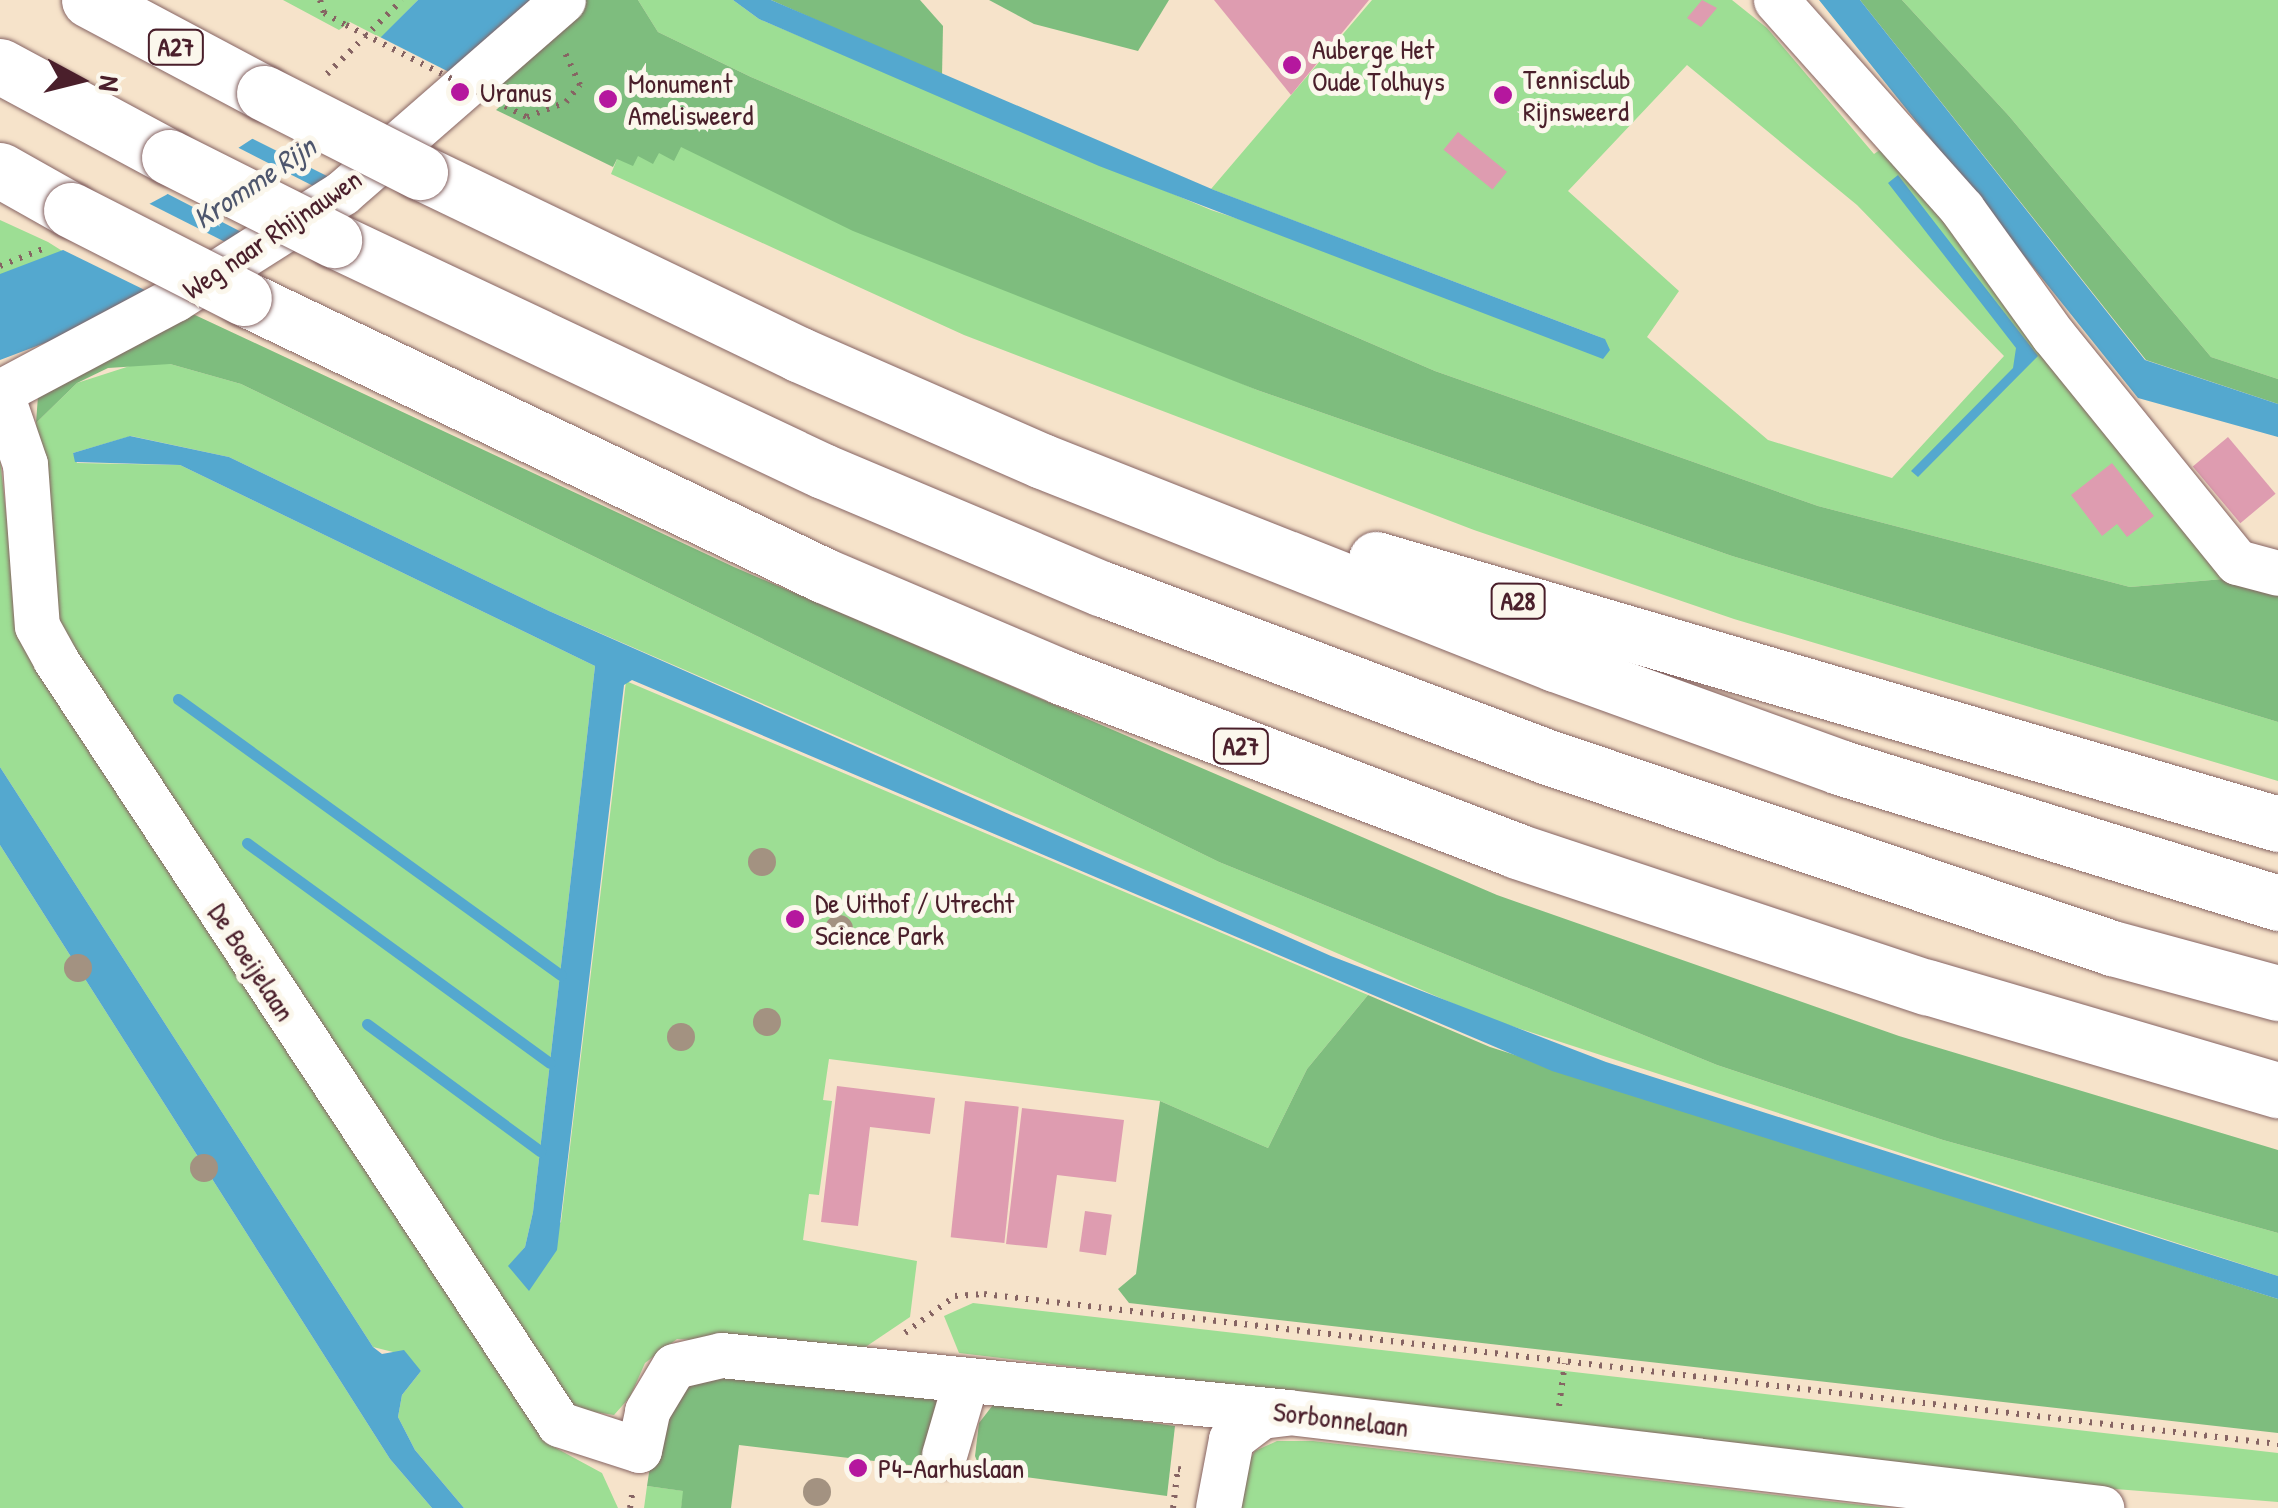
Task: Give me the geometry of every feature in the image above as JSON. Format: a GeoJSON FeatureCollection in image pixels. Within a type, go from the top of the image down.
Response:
{"type":"FeatureCollection","features":[{"type":"Feature","properties":{"kind":"highway","name":"A27"},"geometry":{"type":"LineString","coordinates":[[88,0],[420,172],[798,354],[1042,461],[1555,664],[1839,767],[2278,903]]}},
{"type":"Feature","properties":{"kind":"highway"},"geometry":{"type":"LineString","coordinates":[[0,66],[334,240],[824,471],[1102,588],[1582,769],[2112,948],[2278,993]]}},
{"type":"Feature","properties":{"kind":"highway","name":"A27"},"geometry":{"type":"LineString","coordinates":[[0,170],[244,298],[824,574],[1062,677],[1516,851],[1927,987],[2278,1090]]}},
{"type":"Feature","properties":{"kind":"highway","name":"A28"},"geometry":{"type":"LineString","coordinates":[[1042,461],[2278,824]]}},
{"type":"Feature","properties":{"kind":"street"},"geometry":{"type":"LineString","coordinates":[[1776,0],[1962,209],[2053,334],[2238,562],[2278,573]]}},
{"type":"Feature","properties":{"kind":"street","name":"Weg naar Rhijnauwen"},"geometry":{"type":"LineString","coordinates":[[0,392],[175,299],[342,193],[561,20]]}},
{"type":"Feature","properties":{"kind":"street","name":"De Boeijelaan"},"geometry":{"type":"LineString","coordinates":[[0,392],[25,464],[37,626],[55,659],[559,1424],[639,1450]]}},
{"type":"Feature","properties":{"kind":"street","name":"Sorbonnelaan"},"geometry":{"type":"LineString","coordinates":[[639,1450],[658,1386],[674,1366],[696,1356],[856,1369],[961,1416],[1288,1412],[2101,1508]]}},
{"type":"Feature","properties":{"kind":"street"},"geometry":{"type":"LineString","coordinates":[[1218,1508],[1231,1439],[1262,1416],[1288,1412]]}},
{"type":"Feature","properties":{"kind":"path"},"geometry":{"type":"LineString","coordinates":[[320,0],[324,13],[527,117],[542,116],[574,93],[580,81],[561,20]]}},
{"type":"Feature","properties":{"kind":"path"},"geometry":{"type":"LineString","coordinates":[[856,1369],[955,1296],[984,1294],[2278,1444]]}},
{"type":"Feature","properties":{"kind":"green space"},"geometry":{"type":"Polygon","coordinates":[[[283,0],[418,0],[381,38],[350,22],[339,30],[283,0]]]}},
{"type":"Feature","properties":{"kind":"green space"},"geometry":{"type":"Polygon","coordinates":[[[576,0],[638,0],[658,32],[751,77],[1435,371],[1818,506],[2130,587],[2235,578],[2278,589],[2278,722],[1732,556],[1257,390],[853,231],[681,147],[674,161],[659,153],[653,164],[638,156],[633,166],[617,159],[613,167],[496,110],[506,101],[479,87],[576,0]]]}},
{"type":"Feature","properties":{"kind":"green space"},"geometry":{"type":"Polygon","coordinates":[[[638,0],[733,0],[759,19],[1211,210],[1605,339],[1211,189],[1372,0],[1732,0],[1767,28],[1874,154],[1891,142],[2235,578],[2130,587],[1818,506],[1435,371],[751,77],[658,32],[638,0]],[[1687,65],[1568,191],[1679,291],[1647,337],[1768,440],[1892,478],[2004,356],[1857,205],[1687,65]]]}},
{"type":"Feature","properties":{"kind":"green space"},"geometry":{"type":"Polygon","coordinates":[[[771,0],[920,0],[943,26],[942,76],[771,0]]]}},
{"type":"Feature","properties":{"kind":"green space"},"geometry":{"type":"Polygon","coordinates":[[[989,0],[1169,0],[1138,51],[1034,24],[989,0]]]}},
{"type":"Feature","properties":{"kind":"green space"},"geometry":{"type":"Polygon","coordinates":[[[1860,0],[1902,0],[2009,116],[2211,357],[2278,379],[2278,404],[2146,360],[1860,0]]]}},
{"type":"Feature","properties":{"kind":"green space"},"geometry":{"type":"Polygon","coordinates":[[[1902,0],[2278,0],[2278,379],[2211,357],[2009,116],[1902,0]]]}},
{"type":"Feature","properties":{"kind":"green space"},"geometry":{"type":"Polygon","coordinates":[[[680,146],[1257,390],[1732,556],[2278,722],[2278,781],[1734,619],[1474,530],[964,335],[611,174],[617,159],[680,146]]]}},
{"type":"Feature","properties":{"kind":"green space"},"geometry":{"type":"Polygon","coordinates":[[[0,220],[48,242],[83,264],[0,298],[0,220]]]}},
{"type":"Feature","properties":{"kind":"green space"},"geometry":{"type":"Polygon","coordinates":[[[180,308],[734,567],[1497,895],[1899,1036],[2278,1150],[2278,1233],[1943,1140],[1717,1065],[1219,862],[241,384],[170,364],[108,368],[77,383],[36,423],[38,396],[180,308]]]}},
{"type":"Feature","properties":{"kind":"green space"},"geometry":{"type":"Polygon","coordinates":[[[136,364],[170,364],[241,384],[1219,862],[1717,1065],[1943,1140],[2278,1233],[2278,1276],[1484,1017],[549,611],[229,457],[131,436],[73,453],[77,463],[180,465],[595,666],[533,1212],[525,1247],[509,1266],[561,1222],[626,681],[1368,995],[1307,1069],[1268,1148],[1160,1101],[829,1059],[823,1100],[832,1101],[819,1195],[809,1194],[803,1240],[917,1261],[910,1317],[861,1350],[677,1339],[645,1363],[630,1397],[614,1415],[575,1409],[56,633],[36,423],[77,383],[136,364]]]}},
{"type":"Feature","properties":{"kind":"green space"},"geometry":{"type":"Polygon","coordinates":[[[0,459],[15,593],[467,1320],[554,1447],[602,1473],[618,1508],[464,1508],[415,1450],[398,1417],[402,1395],[421,1371],[397,1353],[373,1347],[0,767],[0,459]]]}},
{"type":"Feature","properties":{"kind":"green space"},"geometry":{"type":"Polygon","coordinates":[[[0,845],[390,1459],[432,1508],[0,1508],[0,845]]]}},
{"type":"Feature","properties":{"kind":"green space"},"geometry":{"type":"Polygon","coordinates":[[[1368,995],[1490,1047],[2278,1299],[2278,1433],[1129,1303],[1118,1289],[1136,1274],[1160,1101],[1268,1148],[1307,1069],[1368,995]]]}},
{"type":"Feature","properties":{"kind":"green space"},"geometry":{"type":"Polygon","coordinates":[[[973,1303],[2278,1453],[2278,1502],[2078,1486],[959,1353],[944,1316],[973,1303]]]}},
{"type":"Feature","properties":{"kind":"green space"},"geometry":{"type":"Polygon","coordinates":[[[695,1371],[938,1396],[933,1454],[917,1466],[739,1445],[731,1508],[681,1508],[683,1491],[647,1486],[657,1420],[695,1371]]]}},
{"type":"Feature","properties":{"kind":"green space"},"geometry":{"type":"Polygon","coordinates":[[[996,1401],[1175,1426],[1167,1496],[981,1471],[975,1456],[979,1423],[996,1401]]]}},
{"type":"Feature","properties":{"kind":"green space"},"geometry":{"type":"Polygon","coordinates":[[[1277,1441],[1313,1441],[1888,1508],[1239,1508],[1243,1471],[1255,1451],[1277,1441]]]}},
{"type":"Feature","properties":{"kind":"green space"},"geometry":{"type":"Polygon","coordinates":[[[647,1486],[684,1491],[681,1508],[644,1508],[647,1486]]]}},
{"type":"Feature","properties":{"kind":"water","name":"Kromme Rijn"},"geometry":{"type":"Polygon","coordinates":[[[418,0],[530,0],[333,180],[79,330],[0,360],[0,274],[63,250],[166,195],[252,139],[372,46],[418,0]]]}},
{"type":"Feature","properties":{"kind":"water"},"geometry":{"type":"Polygon","coordinates":[[[733,0],[771,0],[1214,190],[1605,339],[1610,350],[1603,359],[1099,166],[759,19],[733,0]]]}},
{"type":"Feature","properties":{"kind":"water"},"geometry":{"type":"Polygon","coordinates":[[[1819,0],[1860,0],[2145,360],[2278,404],[2278,437],[2138,398],[1819,0]]]}},
{"type":"Feature","properties":{"kind":"water"},"geometry":{"type":"Polygon","coordinates":[[[1898,175],[2038,356],[1918,477],[1911,471],[2013,368],[2016,348],[1888,183],[1898,175]]]}},
{"type":"Feature","properties":{"kind":"water"},"geometry":{"type":"Polygon","coordinates":[[[130,436],[229,457],[549,611],[1331,956],[1606,1062],[2278,1276],[2278,1299],[1552,1071],[632,680],[624,685],[557,1250],[529,1291],[508,1266],[525,1247],[533,1212],[595,666],[180,465],[75,462],[73,453],[130,436]]]}},
{"type":"Feature","properties":{"kind":"water"},"geometry":{"type":"Polygon","coordinates":[[[0,767],[373,1347],[382,1354],[404,1350],[421,1371],[402,1395],[398,1417],[415,1450],[464,1508],[432,1508],[390,1459],[0,845],[0,767]]]}},
{"type":"Feature","properties":{"kind":"pier"},"geometry":{"type":"Polygon","coordinates":[[[376,35],[459,77],[339,182],[247,136],[376,35]]]}},
{"type":"Feature","properties":{"kind":"pier"},"geometry":{"type":"Polygon","coordinates":[[[233,145],[325,192],[257,240],[162,191],[233,145]]]}},
{"type":"Feature","properties":{"kind":"pier"},"geometry":{"type":"Polygon","coordinates":[[[144,201],[241,250],[159,297],[57,247],[144,201]]]}},
{"type":"Feature","properties":{"kind":"building","name":"Auberge Het Oude Tolhuys"},"geometry":{"type":"Polygon","coordinates":[[[1214,0],[1369,0],[1291,95],[1214,0]]]}},
{"type":"Feature","properties":{"kind":"building"},"geometry":{"type":"Polygon","coordinates":[[[1702,0],[1717,8],[1701,27],[1687,18],[1702,0]]]}},
{"type":"Feature","properties":{"kind":"building"},"geometry":{"type":"Polygon","coordinates":[[[1458,132],[1507,172],[1492,190],[1444,150],[1458,132]]]}},
{"type":"Feature","properties":{"kind":"building"},"geometry":{"type":"Polygon","coordinates":[[[2228,437],[2276,494],[2240,523],[2193,467],[2228,437]]]}},
{"type":"Feature","properties":{"kind":"building"},"geometry":{"type":"Polygon","coordinates":[[[2112,463],[2154,516],[2127,537],[2117,524],[2102,536],[2071,495],[2112,463]]]}},
{"type":"Feature","properties":{"kind":"building"},"geometry":{"type":"Polygon","coordinates":[[[837,1086],[935,1098],[930,1134],[870,1127],[858,1226],[821,1222],[837,1086]]]}},
{"type":"Feature","properties":{"kind":"building"},"geometry":{"type":"Polygon","coordinates":[[[965,1101],[1019,1107],[1004,1243],[951,1237],[965,1101]]]}},
{"type":"Feature","properties":{"kind":"building"},"geometry":{"type":"Polygon","coordinates":[[[1022,1108],[1124,1120],[1116,1182],[1057,1175],[1047,1248],[1006,1244],[1022,1108]]]}},
{"type":"Feature","properties":{"kind":"building"},"geometry":{"type":"Polygon","coordinates":[[[1085,1211],[1112,1215],[1106,1255],[1079,1252],[1085,1211]]]}},
{"type":"Feature","properties":{"kind":"waterway"},"geometry":{"type":"LineString","coordinates":[[178,699],[561,975]]}},
{"type":"Feature","properties":{"kind":"waterway"},"geometry":{"type":"LineString","coordinates":[[247,843],[550,1063]]}},
{"type":"Feature","properties":{"kind":"waterway"},"geometry":{"type":"LineString","coordinates":[[367,1024],[540,1151]]}},
{"type":"Feature","properties":{"kind":"place","name":"Auberge Het Oude Tolhuys"},"geometry":{"type":"Point","coordinates":[1292,65]}},
{"type":"Feature","properties":{"kind":"place","name":"Uranus"},"geometry":{"type":"Point","coordinates":[460,92]}},
{"type":"Feature","properties":{"kind":"place","name":"Tennisclub Rijnsweerd"},"geometry":{"type":"Point","coordinates":[1503,95]}},
{"type":"Feature","properties":{"kind":"place","name":"Monument Amelisweerd"},"geometry":{"type":"Point","coordinates":[608,99]}},
{"type":"Feature","properties":{"kind":"place","name":"De Uithof / Utrecht Science Park"},"geometry":{"type":"Point","coordinates":[795,919]}},
{"type":"Feature","properties":{"kind":"place","name":"P4-Aarhuslaan"},"geometry":{"type":"Point","coordinates":[858,1468]}}]}
